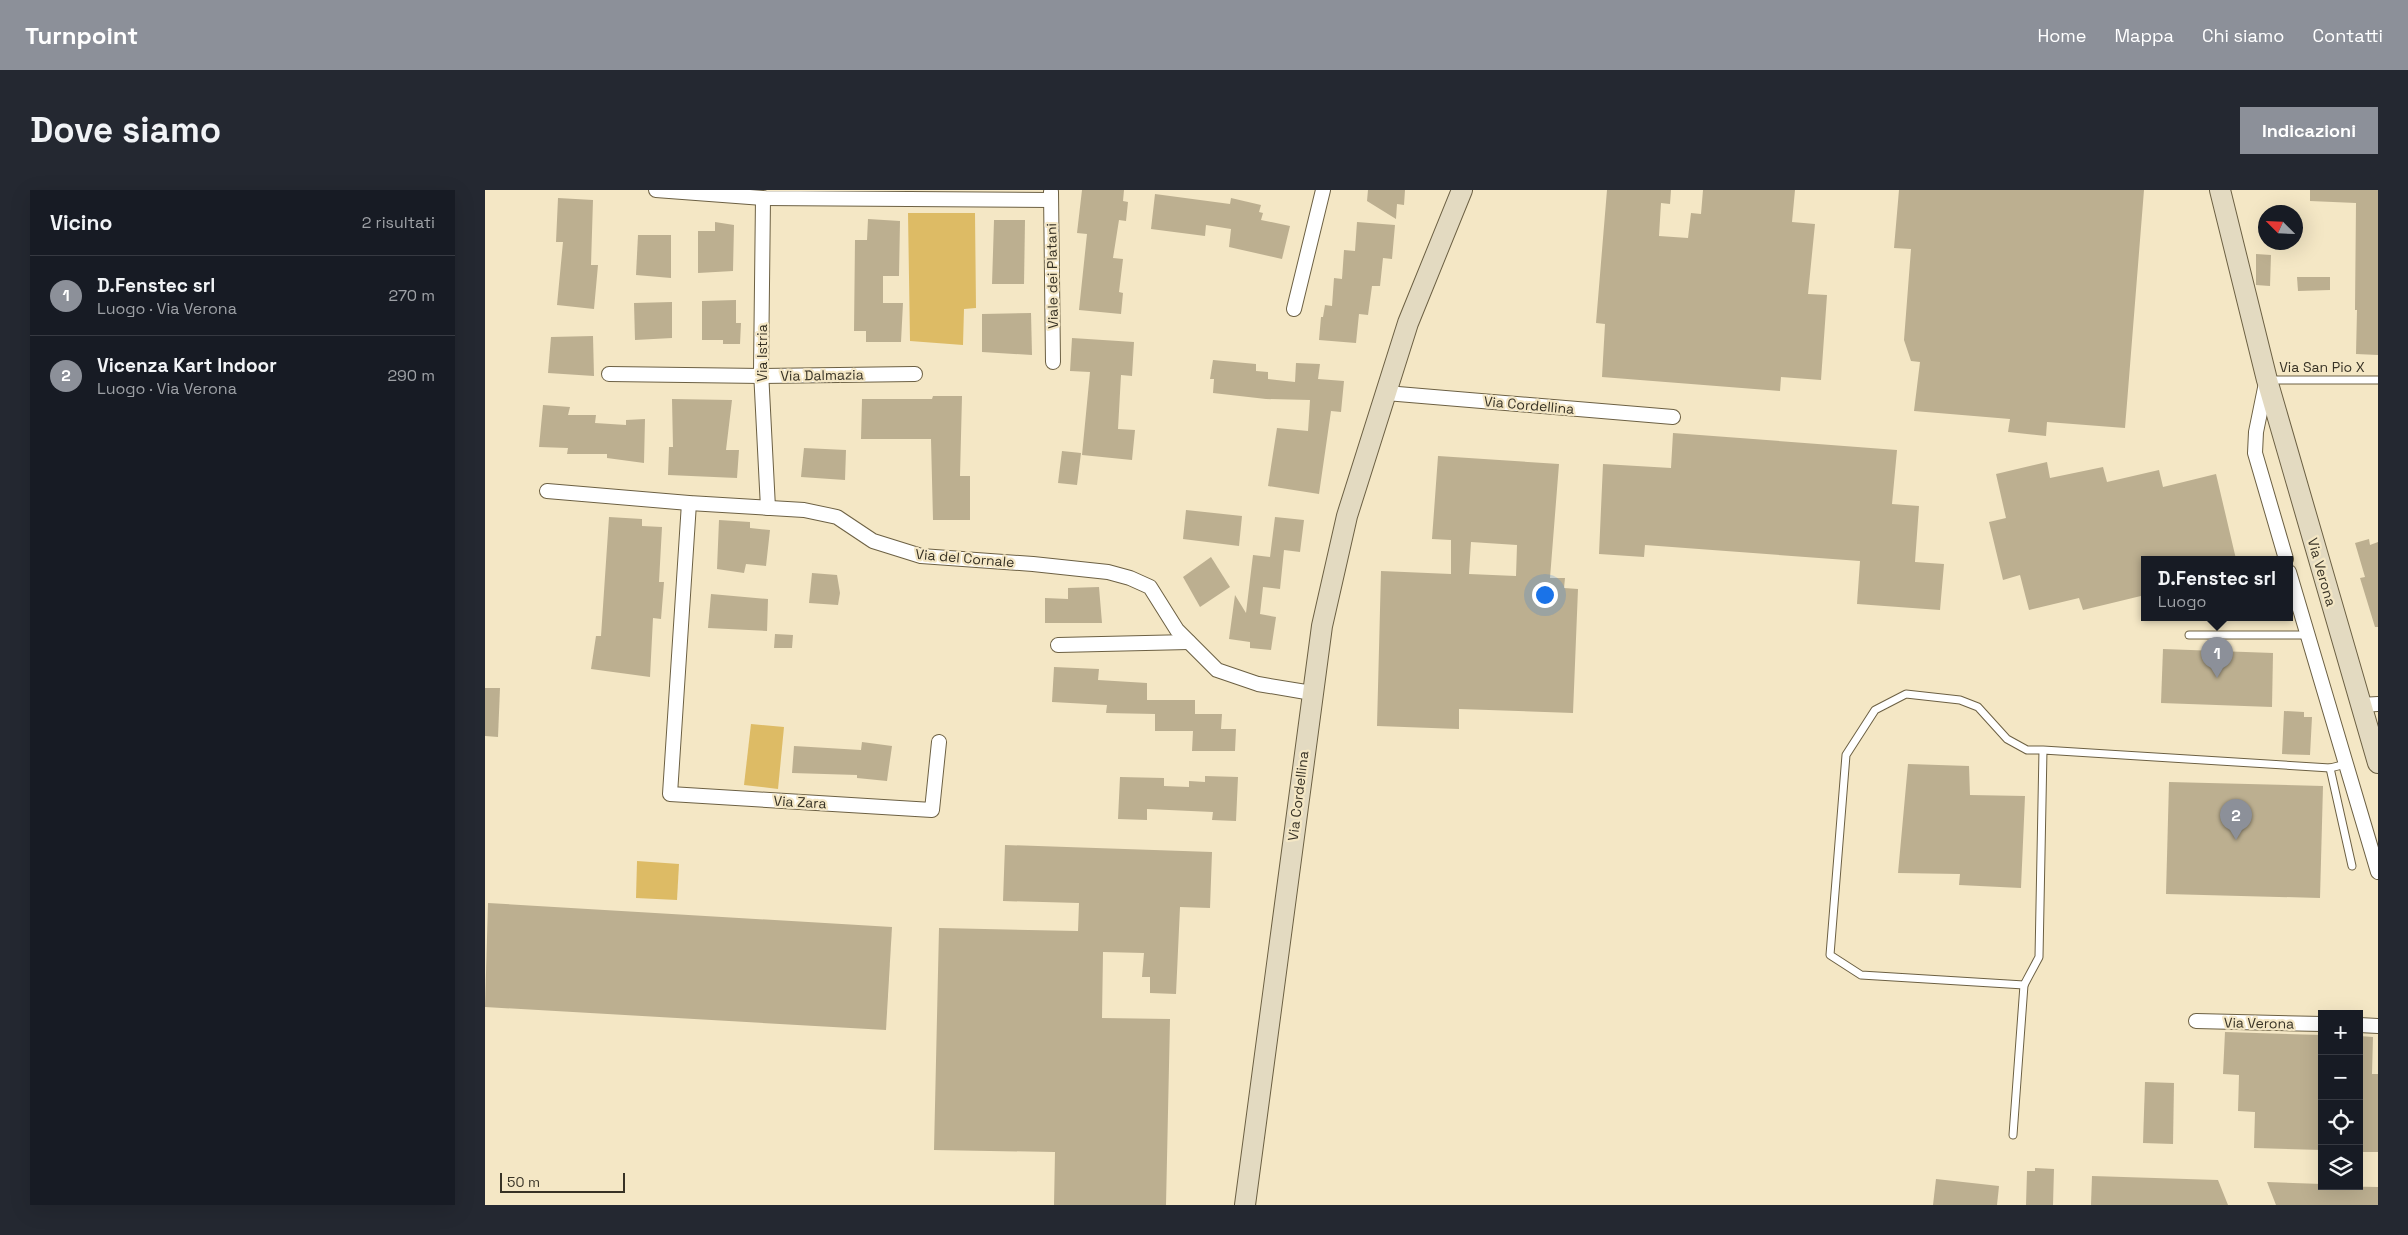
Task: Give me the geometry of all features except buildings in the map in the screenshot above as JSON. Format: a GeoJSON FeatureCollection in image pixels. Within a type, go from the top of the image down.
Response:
{"type":"FeatureCollection","features":[{"type":"Feature","properties":{"kind":"street"},"geometry":{"type":"LineString","coordinates":[[656,190],[763,198],[1051,195]]}},
{"type":"Feature","properties":{"kind":"street"},"geometry":{"type":"LineString","coordinates":[[1294,309],[1323,190]]}},
{"type":"Feature","properties":{"kind":"street","name":"Via Cordellina"},"geometry":{"type":"LineString","coordinates":[[1245,1205],[1321,626],[1347,516],[1386,394],[1409,323],[1462,190]]}},
{"type":"Feature","properties":{"kind":"street","name":"Via Verona"},"geometry":{"type":"LineString","coordinates":[[2220,190],[2267,380],[2369,704],[2378,763]]}},
{"type":"Feature","properties":{"kind":"street","name":"Viale dei Platani"},"geometry":{"type":"LineString","coordinates":[[1051,195],[1053,362]]}},
{"type":"Feature","properties":{"kind":"street","name":"Via Istria"},"geometry":{"type":"LineString","coordinates":[[763,198],[762,376],[768,508]]}},
{"type":"Feature","properties":{"kind":"street","name":"Via Dalmazia"},"geometry":{"type":"LineString","coordinates":[[609,374],[762,376],[915,374]]}},
{"type":"Feature","properties":{"kind":"street","name":"Via Verona"},"geometry":{"type":"LineString","coordinates":[[2267,380],[2256,432],[2255,453],[2285,556]]}},
{"type":"Feature","properties":{"kind":"street","name":"Via Cordellina"},"geometry":{"type":"LineString","coordinates":[[1386,394],[1673,417]]}},
{"type":"Feature","properties":{"kind":"street","name":"Via del Cornale"},"geometry":{"type":"LineString","coordinates":[[547,491],[804,510],[837,517],[873,541],[921,556],[1033,564],[1108,572],[1130,578],[1150,587],[1177,630],[1217,670],[1236,678],[1311,693]]}},
{"type":"Feature","properties":{"kind":"street","name":"Via Zara"},"geometry":{"type":"LineString","coordinates":[[689,503],[670,794],[932,810],[939,742]]}},
{"type":"Feature","properties":{"kind":"street"},"geometry":{"type":"LineString","coordinates":[[2293,585],[2378,872]]}},
{"type":"Feature","properties":{"kind":"street"},"geometry":{"type":"LineString","coordinates":[[1058,645],[1189,642]]}},
{"type":"Feature","properties":{"kind":"street","name":"Via Verona"},"geometry":{"type":"LineString","coordinates":[[2196,1021],[2318,1024]]}},
{"type":"Feature","properties":{"kind":"street"},"geometry":{"type":"LineString","coordinates":[[2363,1025],[2378,1026]]}},
{"type":"Feature","properties":{"kind":"lane","name":"Via San Pio X"},"geometry":{"type":"LineString","coordinates":[[2267,380],[2378,380]]}},
{"type":"Feature","properties":{"kind":"lane"},"geometry":{"type":"LineString","coordinates":[[2189,635],[2308,634]]}},
{"type":"Feature","properties":{"kind":"lane"},"geometry":{"type":"LineString","coordinates":[[2024,985],[1861,975],[1830,955],[1846,755],[1875,710],[1906,694],[1960,700],[1978,707],[2007,739],[2027,750],[2330,768],[2346,764]]}},
{"type":"Feature","properties":{"kind":"lane"},"geometry":{"type":"LineString","coordinates":[[2013,1135],[2024,985],[2039,958],[2043,750]]}},
{"type":"Feature","properties":{"kind":"lane"},"geometry":{"type":"LineString","coordinates":[[2330,768],[2352,866]]}},
{"type":"Feature","properties":{"kind":"shaded area"},"geometry":{"type":"Polygon","coordinates":[[[908,213],[975,213],[976,308],[964,309],[963,345],[910,341],[908,213]]]}},
{"type":"Feature","properties":{"kind":"shaded area"},"geometry":{"type":"Polygon","coordinates":[[[751,724],[784,727],[778,789],[744,785],[751,724]]]}},
{"type":"Feature","properties":{"kind":"shaded area"},"geometry":{"type":"Polygon","coordinates":[[[637,861],[679,864],[677,900],[636,898],[637,861]]]}},
{"type":"Feature","properties":{"kind":"place","name":"D.Fenstec srl"},"geometry":{"type":"Point","coordinates":[2217,678]}},
{"type":"Feature","properties":{"kind":"place","name":"Vicenza Kart Indoor"},"geometry":{"type":"Point","coordinates":[2236,840]}}]}
